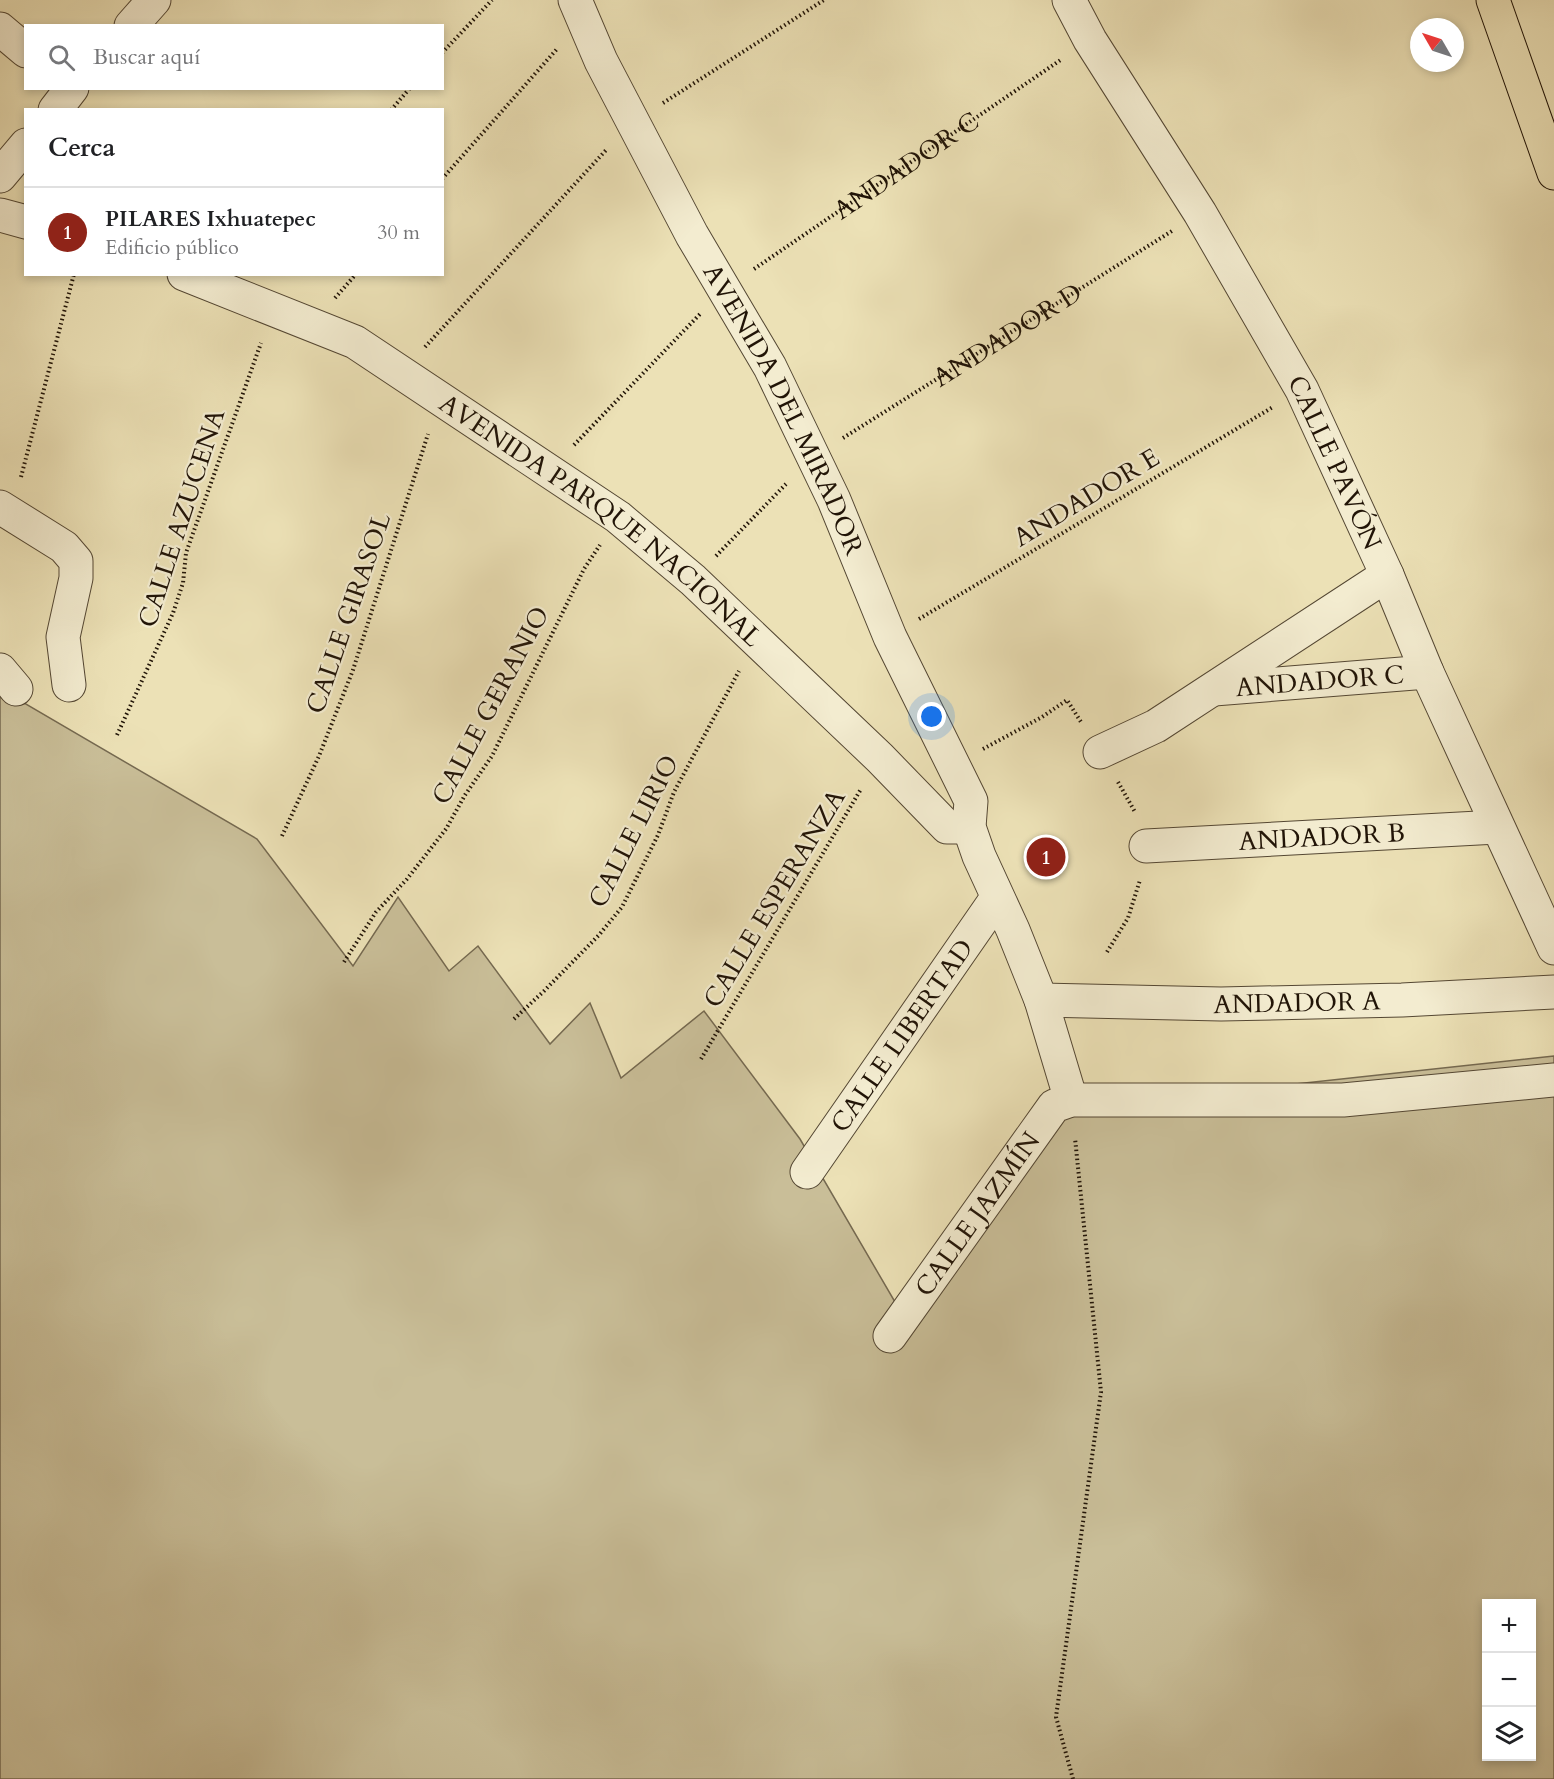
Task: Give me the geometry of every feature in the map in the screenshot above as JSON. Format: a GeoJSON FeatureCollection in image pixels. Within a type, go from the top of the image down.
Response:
{"type":"FeatureCollection","features":[{"type":"Feature","properties":{"kind":"highway"},"geometry":{"type":"LineString","coordinates":[[1493,0],[1554,173]]}},
{"type":"Feature","properties":{"kind":"street"},"geometry":{"type":"LineString","coordinates":[[133,24],[154,0]]}},
{"type":"Feature","properties":{"kind":"street","name":"CALLE PAVÓN"},"geometry":{"type":"LineString","coordinates":[[1069,0],[1090,39],[1200,213],[1302,390],[1387,575],[1427,672],[1554,948]]}},
{"type":"Feature","properties":{"kind":"street","name":"AVENIDA DEL MIRADOR"},"geometry":{"type":"LineString","coordinates":[[579,9],[601,61],[692,235],[770,367],[834,500],[890,637],[971,801],[969,827],[979,856],[1013,930],[1041,1000],[1071,1100]]}},
{"type":"Feature","properties":{"kind":"street"},"geometry":{"type":"LineString","coordinates":[[0,29],[24,49]]}},
{"type":"Feature","properties":{"kind":"street"},"geometry":{"type":"LineString","coordinates":[[0,176],[24,147]]}},
{"type":"Feature","properties":{"kind":"street"},"geometry":{"type":"LineString","coordinates":[[0,215],[24,221]]}},
{"type":"Feature","properties":{"kind":"street","name":"AVENIDA PARQUE NACIONAL"},"geometry":{"type":"LineString","coordinates":[[189,276],[355,342],[618,517],[693,580],[880,758],[947,827],[969,827]]}},
{"type":"Feature","properties":{"kind":"street"},"geometry":{"type":"LineString","coordinates":[[6,510],[64,547],[76,561],[76,578],[63,637],[69,685]]}},
{"type":"Feature","properties":{"kind":"street"},"geometry":{"type":"LineString","coordinates":[[1100,752],[1156,726],[1387,575]]}},
{"type":"Feature","properties":{"kind":"street","name":"ANDADOR C"},"geometry":{"type":"LineString","coordinates":[[1212,690],[1427,672]]}},
{"type":"Feature","properties":{"kind":"street","name":"ANDADOR B"},"geometry":{"type":"LineString","coordinates":[[1146,846],[1497,826]]}},
{"type":"Feature","properties":{"kind":"street","name":"CALLE LIBERTAD"},"geometry":{"type":"LineString","coordinates":[[807,1172],[998,898]]}},
{"type":"Feature","properties":{"kind":"street","name":"ANDADOR A"},"geometry":{"type":"LineString","coordinates":[[1041,1000],[1233,1004],[1402,1000],[1554,992]]}},
{"type":"Feature","properties":{"kind":"street"},"geometry":{"type":"LineString","coordinates":[[1071,1100],[1343,1100],[1554,1080]]}},
{"type":"Feature","properties":{"kind":"street","name":"CALLE JAZMÍN"},"geometry":{"type":"LineString","coordinates":[[890,1336],[1054,1106],[1071,1100]]}},
{"type":"Feature","properties":{"kind":"path"},"geometry":{"type":"LineString","coordinates":[[444,51],[492,0]]}},
{"type":"Feature","properties":{"kind":"path"},"geometry":{"type":"LineString","coordinates":[[401,373],[632,122],[824,0]]}},
{"type":"Feature","properties":{"kind":"path"},"geometry":{"type":"LineString","coordinates":[[444,177],[540,70],[579,9]]}},
{"type":"Feature","properties":{"kind":"path","name":"ANDADOR C"},"geometry":{"type":"LineString","coordinates":[[723,290],[1090,39]]}},
{"type":"Feature","properties":{"kind":"path"},"geometry":{"type":"LineString","coordinates":[[393,108],[408,90]]}},
{"type":"Feature","properties":{"kind":"path","name":"ANDADOR D"},"geometry":{"type":"LineString","coordinates":[[813,456],[1200,213]]}},
{"type":"Feature","properties":{"kind":"path"},"geometry":{"type":"LineString","coordinates":[[6,510],[73,276]]}},
{"type":"Feature","properties":{"kind":"path"},"geometry":{"type":"LineString","coordinates":[[548,471],[723,290]]}},
{"type":"Feature","properties":{"kind":"path","name":"CALLE AZUCENA"},"geometry":{"type":"LineString","coordinates":[[117,735],[173,613],[183,583],[186,553],[273,309]]}},
{"type":"Feature","properties":{"kind":"path","name":"ANDADOR E"},"geometry":{"type":"LineString","coordinates":[[890,637],[1302,390]]}},
{"type":"Feature","properties":{"kind":"path","name":"CALLE GIRASOL"},"geometry":{"type":"LineString","coordinates":[[282,836],[320,756],[352,670],[440,398]]}},
{"type":"Feature","properties":{"kind":"path"},"geometry":{"type":"LineString","coordinates":[[693,580],[813,456]]}},
{"type":"Feature","properties":{"kind":"path","name":"CALLE GERANIO"},"geometry":{"type":"LineString","coordinates":[[344,962],[376,912],[407,879],[446,829],[465,795],[492,756],[584,569],[618,517]]}},
{"type":"Feature","properties":{"kind":"path","name":"CALLE LIRIO"},"geometry":{"type":"LineString","coordinates":[[514,1019],[599,935],[622,907],[658,835],[674,792],[745,660],[754,638]]}},
{"type":"Feature","properties":{"kind":"path"},"geometry":{"type":"LineString","coordinates":[[953,765],[1042,717],[1067,700],[1143,827],[1146,846],[1142,872],[1128,918],[1107,952]]}},
{"type":"Feature","properties":{"kind":"path","name":"CALLE ESPERANZA"},"geometry":{"type":"LineString","coordinates":[[701,1059],[880,758]]}},
{"type":"Feature","properties":{"kind":"path"},"geometry":{"type":"LineString","coordinates":[[1071,1100],[1101,1392],[1056,1717],[1073,1779]]}},
{"type":"Feature","properties":{"kind":"shaded area"},"geometry":{"type":"Polygon","coordinates":[[[0,689],[257,839],[353,966],[398,897],[449,971],[478,946],[550,1044],[590,1003],[621,1078],[704,1011],[800,1139],[909,1326],[1063,1109],[1554,1056],[1554,1779],[0,1779],[0,689]]]}},
{"type":"Feature","properties":{"kind":"place","name":"PILARES Ixhuatepec"},"geometry":{"type":"Point","coordinates":[1046,857]}}]}
